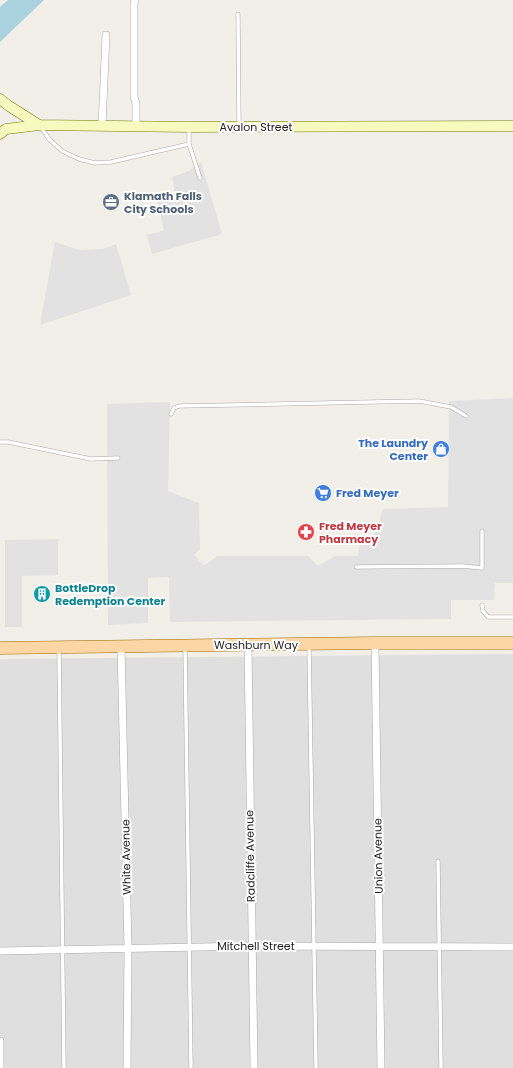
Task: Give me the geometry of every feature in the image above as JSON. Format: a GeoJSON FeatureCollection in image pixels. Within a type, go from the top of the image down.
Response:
{"type":"FeatureCollection","features":[{"type":"Feature","properties":{"kind":"main road","name":"Washburn Way"},"geometry":{"type":"LineString","coordinates":[[0,648],[375,643],[513,643]]}},
{"type":"Feature","properties":{"kind":"street"},"geometry":{"type":"LineString","coordinates":[[135,0],[134,96],[136,104],[136,126]]}},
{"type":"Feature","properties":{"kind":"street"},"geometry":{"type":"LineString","coordinates":[[102,126],[106,35]]}},
{"type":"Feature","properties":{"kind":"street"},"geometry":{"type":"LineString","coordinates":[[0,100],[39,125]]}},
{"type":"Feature","properties":{"kind":"street","name":"Avalon Street"},"geometry":{"type":"LineString","coordinates":[[0,134],[6,129],[39,125],[189,127],[513,126]]}},
{"type":"Feature","properties":{"kind":"street","name":"Union Avenue"},"geometry":{"type":"LineString","coordinates":[[375,643],[381,1068]]}},
{"type":"Feature","properties":{"kind":"street","name":"Radcliffe Avenue"},"geometry":{"type":"LineString","coordinates":[[248,645],[251,946],[254,1068]]}},
{"type":"Feature","properties":{"kind":"street","name":"White Avenue"},"geometry":{"type":"LineString","coordinates":[[121,647],[128,948],[127,1068]]}},
{"type":"Feature","properties":{"kind":"street","name":"Mitchell Street"},"geometry":{"type":"LineString","coordinates":[[0,951],[251,946],[513,947]]}},
{"type":"Feature","properties":{"kind":"street"},"geometry":{"type":"LineString","coordinates":[[0,1041],[0,1068]]}},
{"type":"Feature","properties":{"kind":"lane"},"geometry":{"type":"LineString","coordinates":[[238,14],[239,127]]}},
{"type":"Feature","properties":{"kind":"lane"},"geometry":{"type":"LineString","coordinates":[[39,125],[62,151],[79,159],[95,163],[111,162],[189,144]]}},
{"type":"Feature","properties":{"kind":"lane"},"geometry":{"type":"LineString","coordinates":[[189,127],[189,144],[200,178]]}},
{"type":"Feature","properties":{"kind":"lane"},"geometry":{"type":"LineString","coordinates":[[171,414],[174,408],[179,406],[419,401],[451,407],[466,416]]}},
{"type":"Feature","properties":{"kind":"lane"},"geometry":{"type":"LineString","coordinates":[[0,442],[8,442],[91,459],[118,458]]}},
{"type":"Feature","properties":{"kind":"lane"},"geometry":{"type":"LineString","coordinates":[[356,567],[462,566],[482,568],[482,531]]}},
{"type":"Feature","properties":{"kind":"lane"},"geometry":{"type":"LineString","coordinates":[[482,605],[483,611],[488,617],[513,617]]}},
{"type":"Feature","properties":{"kind":"lane"},"geometry":{"type":"LineString","coordinates":[[309,645],[316,1068]]}},
{"type":"Feature","properties":{"kind":"lane"},"geometry":{"type":"LineString","coordinates":[[185,646],[188,947],[191,1068]]}},
{"type":"Feature","properties":{"kind":"lane"},"geometry":{"type":"LineString","coordinates":[[58,648],[64,1068]]}},
{"type":"Feature","properties":{"kind":"lane"},"geometry":{"type":"LineString","coordinates":[[438,861],[441,1068]]}},
{"type":"Feature","properties":{"kind":"shaded area"},"geometry":{"type":"Polygon","coordinates":[[[201,162],[222,234],[152,254],[147,235],[164,231],[157,197],[175,193],[172,177],[189,171],[201,162]]]}},
{"type":"Feature","properties":{"kind":"shaded area"},"geometry":{"type":"Polygon","coordinates":[[[55,242],[79,250],[103,249],[116,244],[131,295],[40,325],[55,242]]]}},
{"type":"Feature","properties":{"kind":"shaded area"},"geometry":{"type":"Polygon","coordinates":[[[513,398],[513,583],[495,583],[494,600],[451,600],[451,619],[170,622],[169,577],[148,578],[148,623],[108,625],[107,404],[170,402],[168,491],[199,503],[200,549],[194,555],[204,566],[217,556],[308,556],[318,566],[335,556],[358,556],[360,537],[367,543],[376,532],[383,509],[448,507],[449,401],[513,398]]]}},
{"type":"Feature","properties":{"kind":"shaded area"},"geometry":{"type":"Polygon","coordinates":[[[58,539],[58,575],[22,576],[22,627],[5,627],[5,540],[58,539]]]}},
{"type":"Feature","properties":{"kind":"shaded area"},"geometry":{"type":"Polygon","coordinates":[[[513,654],[513,1068],[0,1068],[0,659],[513,654]]]}},
{"type":"Feature","properties":{"kind":"water"},"geometry":{"type":"Polygon","coordinates":[[[8,0],[44,0],[0,42],[0,7],[8,0]]]}},
{"type":"Feature","properties":{"kind":"place","name":"Klamath Falls City Schools"},"geometry":{"type":"Point","coordinates":[111,202]}},
{"type":"Feature","properties":{"kind":"place","name":"The Laundry Center"},"geometry":{"type":"Point","coordinates":[441,449]}},
{"type":"Feature","properties":{"kind":"place","name":"Fred Meyer"},"geometry":{"type":"Point","coordinates":[323,493]}},
{"type":"Feature","properties":{"kind":"place","name":"Fred Meyer Pharmacy"},"geometry":{"type":"Point","coordinates":[306,532]}},
{"type":"Feature","properties":{"kind":"place","name":"BottleDrop Redemption Center"},"geometry":{"type":"Point","coordinates":[42,594]}}]}
